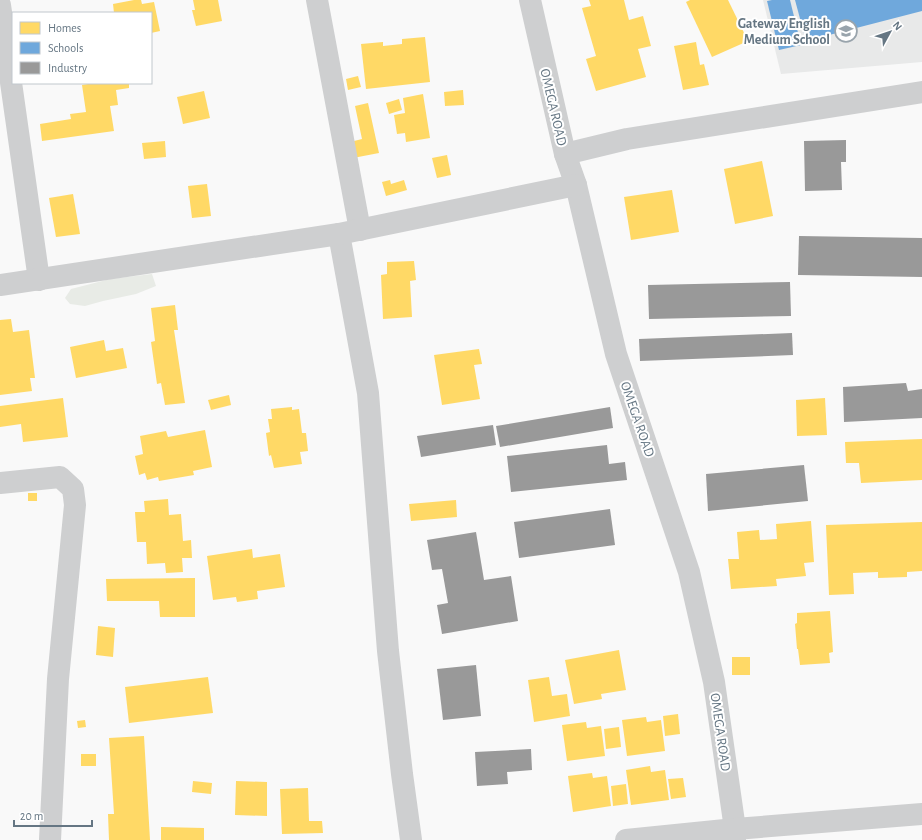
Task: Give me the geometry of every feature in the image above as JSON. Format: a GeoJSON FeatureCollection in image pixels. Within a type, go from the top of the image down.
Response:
{"type":"FeatureCollection","features":[{"type":"Feature","properties":{"kind":"street"},"geometry":{"type":"LineString","coordinates":[[317,0],[360,230]]}},
{"type":"Feature","properties":{"kind":"street","name":"OMEGA ROAD"},"geometry":{"type":"LineString","coordinates":[[530,0],[565,154],[576,185],[616,354],[689,572],[714,682],[735,835]]}},
{"type":"Feature","properties":{"kind":"street"},"geometry":{"type":"LineString","coordinates":[[0,5],[39,280]]}},
{"type":"Feature","properties":{"kind":"street"},"geometry":{"type":"LineString","coordinates":[[565,154],[627,139],[922,92]]}},
{"type":"Feature","properties":{"kind":"street"},"geometry":{"type":"LineString","coordinates":[[0,285],[339,234],[576,185]]}},
{"type":"Feature","properties":{"kind":"street"},"geometry":{"type":"LineString","coordinates":[[339,234],[368,393],[388,651],[411,840]]}},
{"type":"Feature","properties":{"kind":"street"},"geometry":{"type":"LineString","coordinates":[[0,483],[60,477],[73,489],[75,505],[58,679],[50,840]]}},
{"type":"Feature","properties":{"kind":"street"},"geometry":{"type":"LineString","coordinates":[[626,840],[735,835],[922,814]]}},
{"type":"Feature","properties":{"kind":"shaded area","name":"Gateway English Medium School"},"geometry":{"type":"Polygon","coordinates":[[[763,0],[922,0],[922,62],[781,74],[763,0]]]}},
{"type":"Feature","properties":{"kind":"shaded area"},"geometry":{"type":"Polygon","coordinates":[[[152,274],[156,286],[136,294],[85,306],[70,304],[65,298],[71,289],[110,279],[152,274]]]}},
{"type":"Feature","properties":{"kind":"building: Homes"},"geometry":{"type":"Polygon","coordinates":[[[134,0],[141,0],[142,4],[154,2],[160,31],[152,33],[152,12],[114,12],[113,4],[134,0]]]}},
{"type":"Feature","properties":{"kind":"building: Homes"},"geometry":{"type":"Polygon","coordinates":[[[193,0],[218,0],[222,21],[196,26],[192,10],[195,10],[193,0]]]}},
{"type":"Feature","properties":{"kind":"building: Homes"},"geometry":{"type":"Polygon","coordinates":[[[589,0],[624,0],[629,20],[643,16],[651,46],[638,49],[646,77],[596,91],[586,59],[596,56],[582,8],[591,6],[589,0]]]}},
{"type":"Feature","properties":{"kind":"building: Homes"},"geometry":{"type":"Polygon","coordinates":[[[690,0],[728,0],[748,41],[712,57],[686,2],[690,0]]]}},
{"type":"Feature","properties":{"kind":"building: Homes"},"geometry":{"type":"Polygon","coordinates":[[[425,37],[430,82],[366,89],[361,44],[383,42],[383,46],[402,44],[402,39],[425,37]]]}},
{"type":"Feature","properties":{"kind":"building: Homes"},"geometry":{"type":"Polygon","coordinates":[[[696,42],[700,65],[704,64],[709,85],[683,90],[674,46],[696,42]]]}},
{"type":"Feature","properties":{"kind":"building: Homes"},"geometry":{"type":"Polygon","coordinates":[[[358,76],[361,87],[348,90],[346,79],[358,76]]]}},
{"type":"Feature","properties":{"kind":"building: Homes"},"geometry":{"type":"Polygon","coordinates":[[[129,84],[129,88],[116,90],[118,105],[110,106],[114,131],[42,141],[40,124],[71,119],[70,114],[86,112],[82,85],[129,84]]]}},
{"type":"Feature","properties":{"kind":"building: Homes"},"geometry":{"type":"Polygon","coordinates":[[[463,90],[464,105],[445,106],[444,92],[463,90]]]}},
{"type":"Feature","properties":{"kind":"building: Homes"},"geometry":{"type":"Polygon","coordinates":[[[204,91],[210,118],[183,124],[177,97],[204,91]]]}},
{"type":"Feature","properties":{"kind":"building: Homes"},"geometry":{"type":"Polygon","coordinates":[[[423,94],[430,138],[406,142],[405,133],[397,134],[394,115],[405,113],[403,98],[423,94]]]}},
{"type":"Feature","properties":{"kind":"building: Homes"},"geometry":{"type":"Polygon","coordinates":[[[399,99],[402,110],[389,114],[386,103],[399,99]]]}},
{"type":"Feature","properties":{"kind":"building: Homes"},"geometry":{"type":"Polygon","coordinates":[[[368,103],[379,153],[353,158],[350,142],[362,139],[355,106],[368,103]]]}},
{"type":"Feature","properties":{"kind":"building: Homes"},"geometry":{"type":"Polygon","coordinates":[[[165,141],[166,157],[144,159],[142,143],[165,141]]]}},
{"type":"Feature","properties":{"kind":"building: Homes"},"geometry":{"type":"Polygon","coordinates":[[[447,155],[451,175],[437,178],[432,158],[447,155]]]}},
{"type":"Feature","properties":{"kind":"building: Homes"},"geometry":{"type":"Polygon","coordinates":[[[762,161],[773,216],[735,224],[724,169],[762,161]]]}},
{"type":"Feature","properties":{"kind":"building: Homes"},"geometry":{"type":"Polygon","coordinates":[[[390,180],[391,184],[404,180],[407,190],[386,196],[382,182],[390,180]]]}},
{"type":"Feature","properties":{"kind":"building: Homes"},"geometry":{"type":"Polygon","coordinates":[[[207,184],[211,216],[192,218],[188,186],[207,184]]]}},
{"type":"Feature","properties":{"kind":"building: Homes"},"geometry":{"type":"Polygon","coordinates":[[[672,190],[679,232],[631,240],[624,197],[672,190]]]}},
{"type":"Feature","properties":{"kind":"building: Homes"},"geometry":{"type":"Polygon","coordinates":[[[73,194],[80,234],[56,237],[49,198],[73,194]]]}},
{"type":"Feature","properties":{"kind":"building: Homes"},"geometry":{"type":"Polygon","coordinates":[[[414,261],[416,280],[410,281],[412,317],[383,319],[381,275],[387,274],[387,262],[414,261]]]}},
{"type":"Feature","properties":{"kind":"building: Homes"},"geometry":{"type":"Polygon","coordinates":[[[175,305],[178,330],[174,330],[185,403],[165,405],[161,383],[157,384],[151,342],[155,341],[151,308],[175,305]]]}},
{"type":"Feature","properties":{"kind":"building: Homes"},"geometry":{"type":"Polygon","coordinates":[[[11,319],[13,332],[29,330],[35,378],[30,378],[32,391],[0,395],[0,320],[11,319]]]}},
{"type":"Feature","properties":{"kind":"building: Homes"},"geometry":{"type":"Polygon","coordinates":[[[104,340],[106,351],[123,348],[127,368],[76,378],[70,347],[104,340]]]}},
{"type":"Feature","properties":{"kind":"building: Homes"},"geometry":{"type":"Polygon","coordinates":[[[479,349],[482,364],[474,365],[480,399],[442,405],[434,355],[479,349]]]}},
{"type":"Feature","properties":{"kind":"building: Homes"},"geometry":{"type":"Polygon","coordinates":[[[229,395],[231,405],[211,410],[208,400],[229,395]]]}},
{"type":"Feature","properties":{"kind":"building: Homes"},"geometry":{"type":"Polygon","coordinates":[[[63,398],[68,437],[23,442],[21,424],[0,427],[0,406],[63,398]]]}},
{"type":"Feature","properties":{"kind":"building: Homes"},"geometry":{"type":"Polygon","coordinates":[[[825,398],[827,435],[797,436],[796,400],[825,398]]]}},
{"type":"Feature","properties":{"kind":"building: Homes"},"geometry":{"type":"Polygon","coordinates":[[[292,407],[292,410],[299,409],[302,433],[306,433],[308,451],[300,452],[302,464],[274,468],[271,455],[269,456],[266,433],[270,432],[268,419],[272,419],[271,409],[292,407]]]}},
{"type":"Feature","properties":{"kind":"building: Homes"},"geometry":{"type":"Polygon","coordinates":[[[205,430],[212,467],[193,471],[194,475],[159,481],[158,477],[147,480],[145,473],[139,475],[135,456],[143,454],[140,436],[166,431],[168,437],[205,430]]]}},
{"type":"Feature","properties":{"kind":"building: Homes"},"geometry":{"type":"Polygon","coordinates":[[[922,439],[922,480],[861,483],[859,463],[846,463],[845,442],[922,439]]]}},
{"type":"Feature","properties":{"kind":"building: Homes"},"geometry":{"type":"Polygon","coordinates":[[[28,493],[37,493],[37,501],[28,501],[28,493]]]}},
{"type":"Feature","properties":{"kind":"building: Homes"},"geometry":{"type":"Polygon","coordinates":[[[168,499],[169,515],[181,514],[183,541],[191,540],[192,558],[182,558],[183,572],[166,573],[165,563],[147,564],[146,542],[137,542],[135,512],[145,512],[144,501],[168,499]]]}},
{"type":"Feature","properties":{"kind":"building: Homes"},"geometry":{"type":"Polygon","coordinates":[[[456,500],[457,517],[411,521],[409,504],[456,500]]]}},
{"type":"Feature","properties":{"kind":"building: Homes"},"geometry":{"type":"Polygon","coordinates":[[[811,521],[814,562],[804,563],[806,576],[776,579],[777,586],[731,589],[728,559],[739,559],[737,532],[759,530],[760,540],[777,539],[776,524],[811,521]]]}},
{"type":"Feature","properties":{"kind":"building: Homes"},"geometry":{"type":"Polygon","coordinates":[[[922,522],[922,571],[907,572],[907,577],[878,578],[878,572],[853,573],[854,594],[829,595],[826,525],[922,522]]]}},
{"type":"Feature","properties":{"kind":"building: Homes"},"geometry":{"type":"Polygon","coordinates":[[[252,549],[253,558],[280,554],[285,587],[257,591],[258,599],[237,602],[236,597],[213,600],[207,556],[252,549]]]}},
{"type":"Feature","properties":{"kind":"building: Homes"},"geometry":{"type":"Polygon","coordinates":[[[195,578],[195,617],[160,617],[159,601],[107,601],[106,579],[195,578]]]}},
{"type":"Feature","properties":{"kind":"building: Homes"},"geometry":{"type":"Polygon","coordinates":[[[830,611],[833,652],[829,653],[830,663],[800,665],[795,624],[797,623],[797,613],[830,611]]]}},
{"type":"Feature","properties":{"kind":"building: Homes"},"geometry":{"type":"Polygon","coordinates":[[[98,626],[115,628],[113,657],[96,655],[98,626]]]}},
{"type":"Feature","properties":{"kind":"building: Homes"},"geometry":{"type":"Polygon","coordinates":[[[619,650],[626,690],[601,694],[602,699],[574,704],[565,660],[619,650]]]}},
{"type":"Feature","properties":{"kind":"building: Homes"},"geometry":{"type":"Polygon","coordinates":[[[732,657],[750,657],[750,675],[732,675],[732,657]]]}},
{"type":"Feature","properties":{"kind":"building: Homes"},"geometry":{"type":"Polygon","coordinates":[[[208,677],[213,713],[129,723],[125,687],[208,677]]]}},
{"type":"Feature","properties":{"kind":"building: Homes"},"geometry":{"type":"Polygon","coordinates":[[[549,677],[552,696],[567,694],[570,716],[534,722],[528,680],[549,677]]]}},
{"type":"Feature","properties":{"kind":"building: Homes"},"geometry":{"type":"Polygon","coordinates":[[[678,714],[680,734],[665,736],[663,716],[678,714]]]}},
{"type":"Feature","properties":{"kind":"building: Homes"},"geometry":{"type":"Polygon","coordinates":[[[646,717],[647,722],[661,720],[665,751],[627,756],[622,720],[646,717]]]}},
{"type":"Feature","properties":{"kind":"building: Homes"},"geometry":{"type":"Polygon","coordinates":[[[85,720],[86,727],[78,728],[77,721],[85,720]]]}},
{"type":"Feature","properties":{"kind":"building: Homes"},"geometry":{"type":"Polygon","coordinates":[[[586,722],[587,728],[601,726],[605,756],[567,761],[562,725],[586,722]]]}},
{"type":"Feature","properties":{"kind":"building: Homes"},"geometry":{"type":"Polygon","coordinates":[[[619,727],[621,747],[606,749],[604,729],[619,727]]]}},
{"type":"Feature","properties":{"kind":"building: Homes"},"geometry":{"type":"Polygon","coordinates":[[[144,736],[150,840],[109,840],[108,814],[114,814],[109,738],[144,736]]]}},
{"type":"Feature","properties":{"kind":"building: Homes"},"geometry":{"type":"Polygon","coordinates":[[[81,754],[96,754],[96,766],[81,766],[81,754]]]}},
{"type":"Feature","properties":{"kind":"building: Homes"},"geometry":{"type":"Polygon","coordinates":[[[650,766],[651,772],[665,770],[669,800],[631,805],[626,770],[650,766]]]}},
{"type":"Feature","properties":{"kind":"building: Homes"},"geometry":{"type":"Polygon","coordinates":[[[592,773],[593,778],[607,776],[611,806],[573,812],[568,776],[592,773]]]}},
{"type":"Feature","properties":{"kind":"building: Homes"},"geometry":{"type":"Polygon","coordinates":[[[683,778],[686,797],[671,799],[668,779],[683,778]]]}},
{"type":"Feature","properties":{"kind":"building: Homes"},"geometry":{"type":"Polygon","coordinates":[[[193,781],[212,783],[211,794],[192,792],[193,781]]]}},
{"type":"Feature","properties":{"kind":"building: Homes"},"geometry":{"type":"Polygon","coordinates":[[[236,781],[267,782],[267,816],[235,815],[236,781]]]}},
{"type":"Feature","properties":{"kind":"building: Homes"},"geometry":{"type":"Polygon","coordinates":[[[626,784],[628,804],[613,806],[611,786],[626,784]]]}},
{"type":"Feature","properties":{"kind":"building: Homes"},"geometry":{"type":"Polygon","coordinates":[[[308,788],[309,821],[322,821],[323,833],[282,834],[280,789],[308,788]]]}},
{"type":"Feature","properties":{"kind":"building: Homes"},"geometry":{"type":"Polygon","coordinates":[[[161,827],[204,828],[204,840],[161,840],[161,827]]]}},
{"type":"Feature","properties":{"kind":"building: Schools"},"geometry":{"type":"Polygon","coordinates":[[[790,0],[801,45],[779,50],[767,1],[790,0]]]}},
{"type":"Feature","properties":{"kind":"building: Schools"},"geometry":{"type":"Polygon","coordinates":[[[795,0],[922,0],[922,11],[806,41],[795,0]]]}},
{"type":"Feature","properties":{"kind":"building: Industry"},"geometry":{"type":"Polygon","coordinates":[[[846,140],[846,162],[841,162],[842,190],[805,191],[804,141],[846,140]]]}},
{"type":"Feature","properties":{"kind":"building: Industry"},"geometry":{"type":"Polygon","coordinates":[[[799,236],[922,238],[922,277],[798,275],[799,236]]]}},
{"type":"Feature","properties":{"kind":"building: Industry"},"geometry":{"type":"Polygon","coordinates":[[[790,282],[791,316],[649,319],[648,285],[790,282]]]}},
{"type":"Feature","properties":{"kind":"building: Industry"},"geometry":{"type":"Polygon","coordinates":[[[792,333],[793,355],[640,361],[639,339],[792,333]]]}},
{"type":"Feature","properties":{"kind":"building: Industry"},"geometry":{"type":"Polygon","coordinates":[[[906,383],[908,391],[922,389],[922,418],[844,422],[843,387],[906,383]]]}},
{"type":"Feature","properties":{"kind":"building: Industry"},"geometry":{"type":"Polygon","coordinates":[[[610,407],[613,428],[500,447],[496,426],[610,407]]]}},
{"type":"Feature","properties":{"kind":"building: Industry"},"geometry":{"type":"Polygon","coordinates":[[[493,425],[496,445],[421,457],[417,436],[493,425]]]}},
{"type":"Feature","properties":{"kind":"building: Industry"},"geometry":{"type":"Polygon","coordinates":[[[607,445],[609,464],[625,462],[627,480],[511,492],[507,456],[607,445]]]}},
{"type":"Feature","properties":{"kind":"building: Industry"},"geometry":{"type":"Polygon","coordinates":[[[804,465],[808,501],[708,511],[706,474],[804,465]]]}},
{"type":"Feature","properties":{"kind":"building: Industry"},"geometry":{"type":"Polygon","coordinates":[[[610,509],[615,545],[519,558],[514,522],[610,509]]]}},
{"type":"Feature","properties":{"kind":"building: Industry"},"geometry":{"type":"Polygon","coordinates":[[[476,532],[484,580],[511,576],[518,621],[442,634],[437,605],[448,603],[442,569],[432,570],[427,540],[476,532]]]}},
{"type":"Feature","properties":{"kind":"building: Industry"},"geometry":{"type":"Polygon","coordinates":[[[476,665],[481,716],[443,720],[437,669],[476,665]]]}},
{"type":"Feature","properties":{"kind":"building: Industry"},"geometry":{"type":"Polygon","coordinates":[[[531,749],[532,770],[507,772],[508,784],[477,786],[475,752],[531,749]]]}},
{"type":"Feature","properties":{"kind":"place","name":"Gateway English Medium School"},"geometry":{"type":"Point","coordinates":[846,31]}}]}
